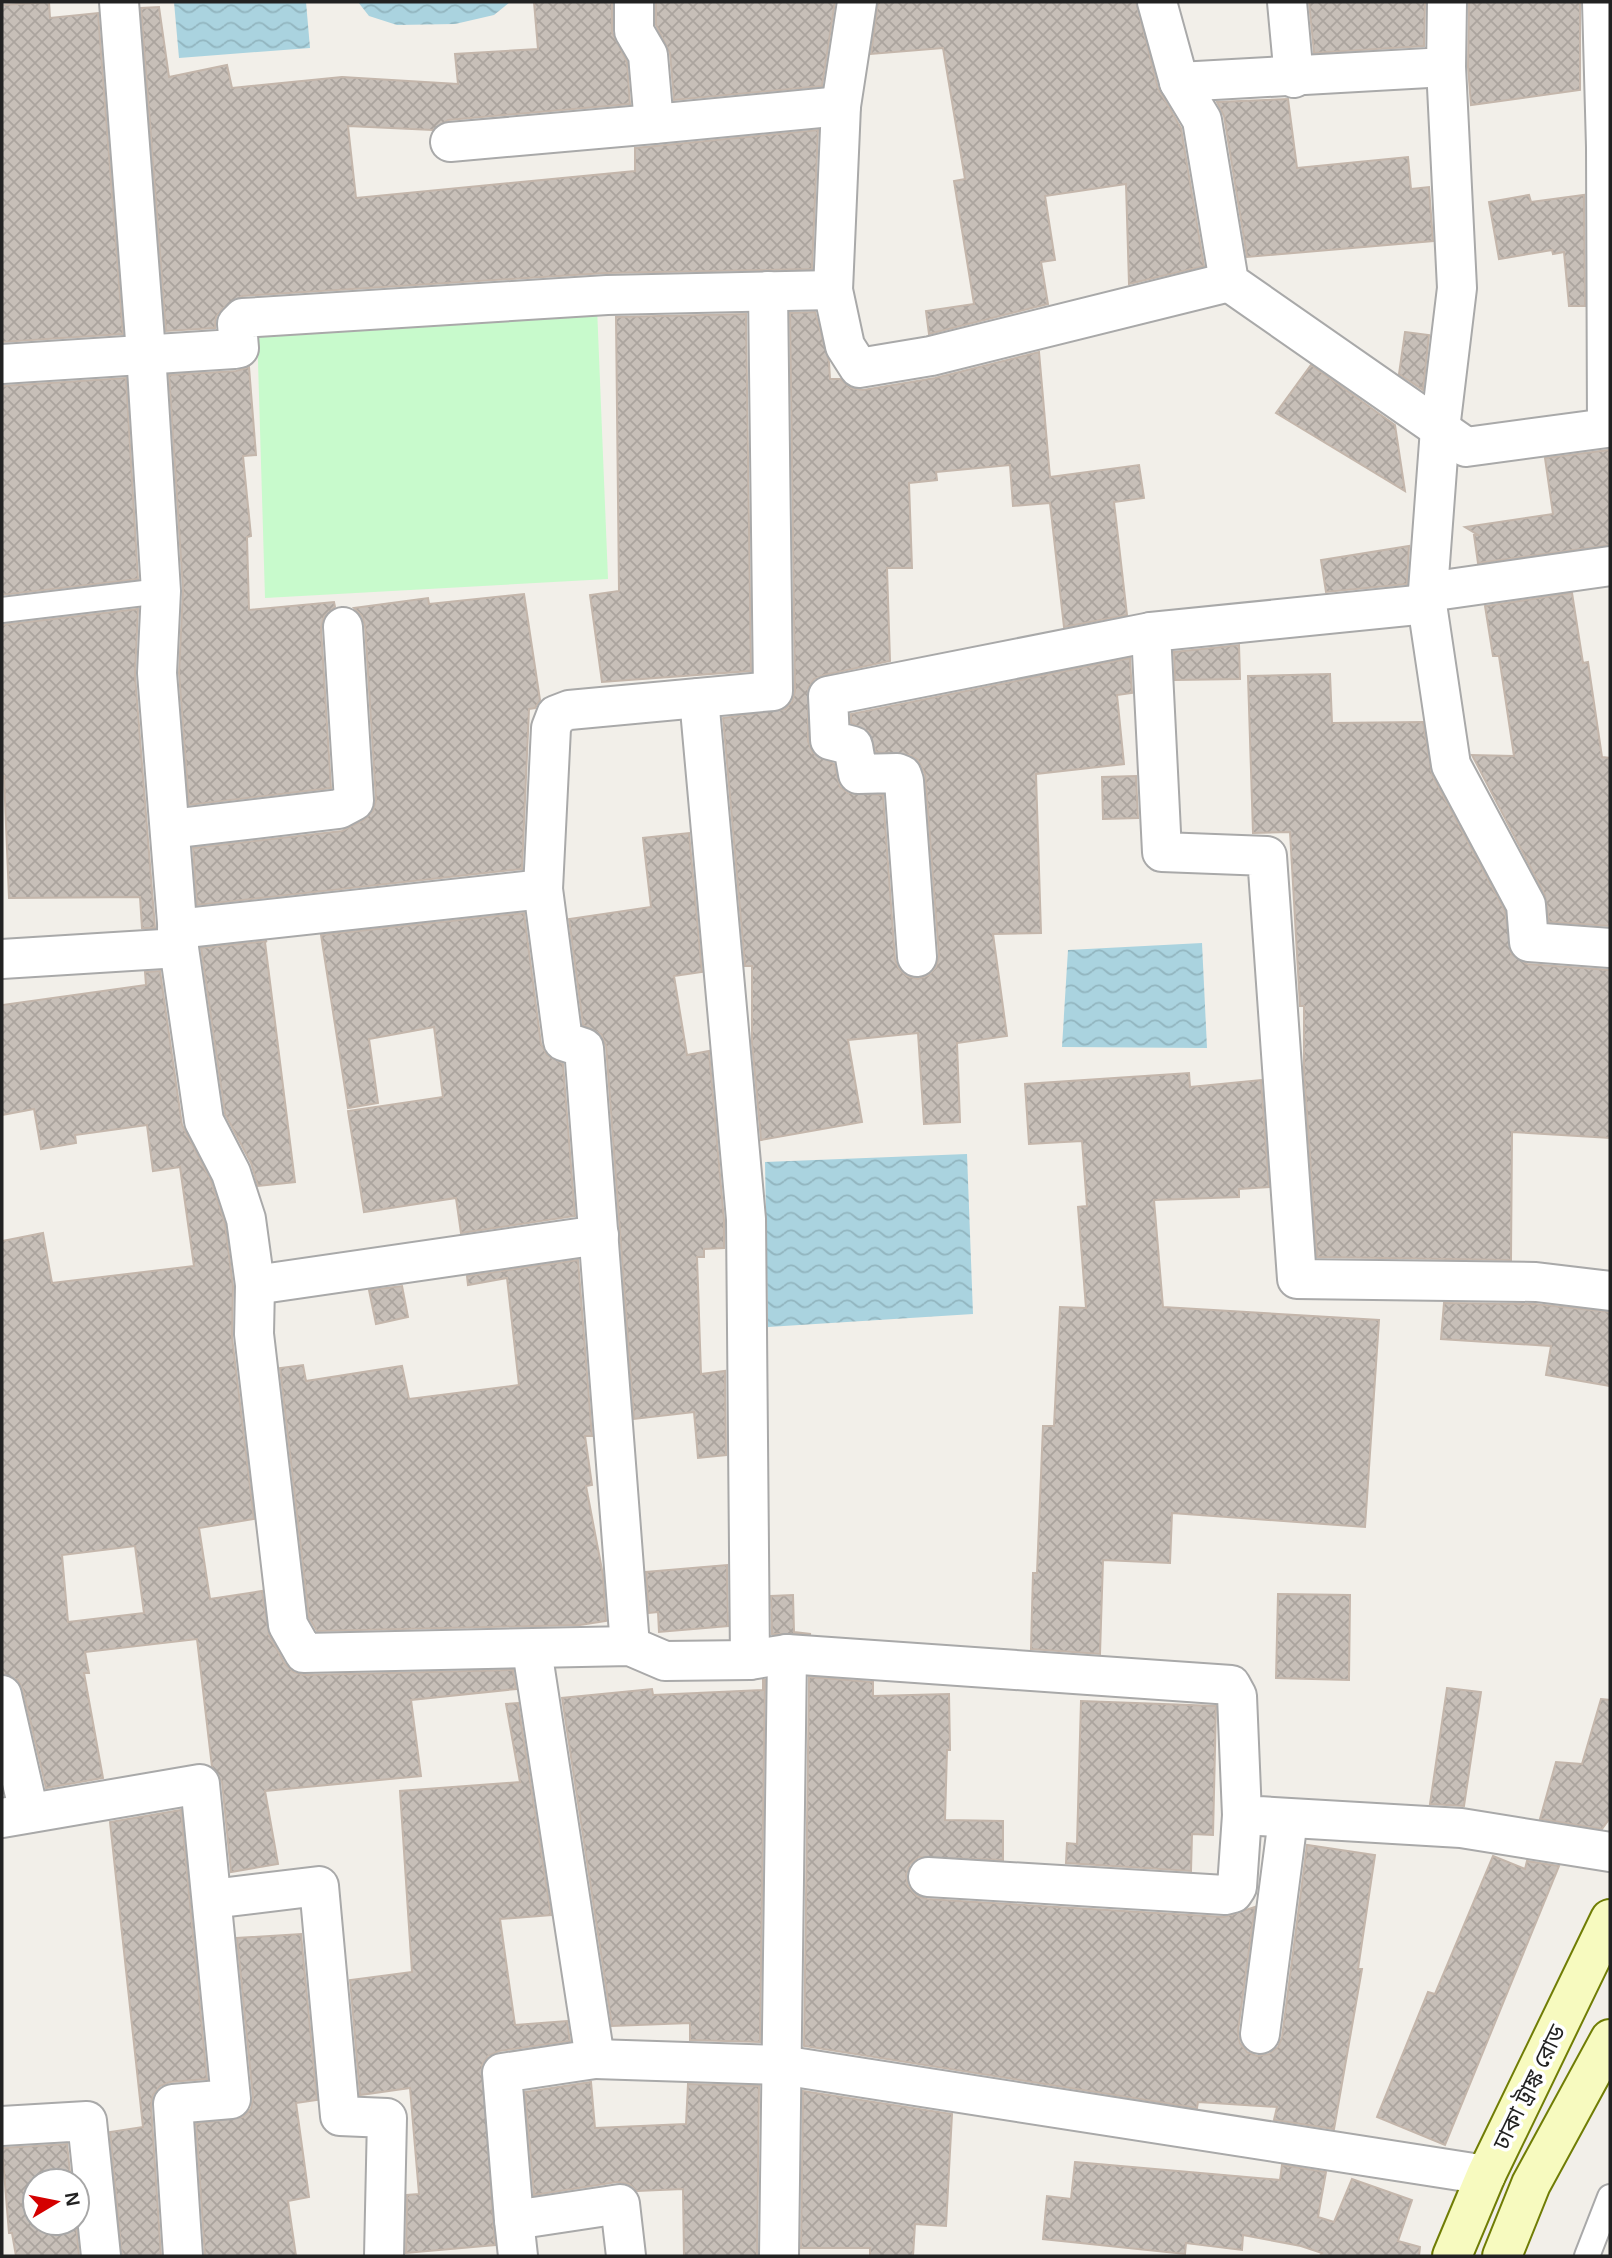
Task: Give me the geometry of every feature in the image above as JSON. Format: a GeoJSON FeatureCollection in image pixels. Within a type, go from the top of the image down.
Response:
{"type":"FeatureCollection","features":[{"type":"Feature","properties":{"kind":"main road","name":"ঢাকা ট্রাঙ্ক রোড"},"geometry":{"type":"LineString","coordinates":[[1452,2256],[1486,2175],[1610,1919]]}},
{"type":"Feature","properties":{"kind":"main road","name":"ঢাকা ট্রাঙ্ক রোড"},"geometry":{"type":"LineString","coordinates":[[1502,2256],[1531,2184],[1610,2039]]}},
{"type":"Feature","properties":{"kind":"street"},"geometry":{"type":"LineString","coordinates":[[119,2],[146,353],[160,591],[157,673],[178,938],[204,1121],[231,1173],[246,1219],[255,1284],[254,1334],[288,1625],[304,1653],[630,1646],[665,1661],[768,1657],[1231,1685],[1237,1696],[1242,1815],[1237,1887],[1233,1893],[1225,1895],[928,1877]]}},
{"type":"Feature","properties":{"kind":"street"},"geometry":{"type":"LineString","coordinates":[[634,2],[634,31],[648,55],[654,124]]}},
{"type":"Feature","properties":{"kind":"street"},"geometry":{"type":"LineString","coordinates":[[858,2],[841,106],[833,290],[845,345],[859,368],[931,356],[1229,282]]}},
{"type":"Feature","properties":{"kind":"street"},"geometry":{"type":"LineString","coordinates":[[1157,2],[1179,82],[1202,120],[1229,282],[1466,447],[1607,428],[1608,147],[1602,2]]}},
{"type":"Feature","properties":{"kind":"street"},"geometry":{"type":"LineString","coordinates":[[1287,2],[1294,78]]}},
{"type":"Feature","properties":{"kind":"street"},"geometry":{"type":"LineString","coordinates":[[1447,2],[1446,67],[1457,288],[1440,429],[1427,598],[1451,765],[1526,905],[1529,942],[1610,948]]}},
{"type":"Feature","properties":{"kind":"street"},"geometry":{"type":"LineString","coordinates":[[1179,82],[1294,78],[1446,67]]}},
{"type":"Feature","properties":{"kind":"street"},"geometry":{"type":"LineString","coordinates":[[450,142],[841,106]]}},
{"type":"Feature","properties":{"kind":"street"},"geometry":{"type":"LineString","coordinates":[[2,364],[239,348],[237,324],[243,318],[607,295],[833,290]]}},
{"type":"Feature","properties":{"kind":"street"},"geometry":{"type":"LineString","coordinates":[[630,1646],[584,1048],[563,1041],[543,890],[551,729],[556,715],[569,710],[773,691],[768,291]]}},
{"type":"Feature","properties":{"kind":"street"},"geometry":{"type":"LineString","coordinates":[[917,957],[902,775],[858,774],[853,746],[830,740],[828,696],[1151,632],[1427,598],[1610,566]]}},
{"type":"Feature","properties":{"kind":"street"},"geometry":{"type":"LineString","coordinates":[[170,830],[339,809],[354,801],[343,627]]}},
{"type":"Feature","properties":{"kind":"street"},"geometry":{"type":"LineString","coordinates":[[1151,632],[1162,852],[1267,856],[1297,1279],[1536,1282],[1610,1291]]}},
{"type":"Feature","properties":{"kind":"street"},"geometry":{"type":"LineString","coordinates":[[699,698],[746,1219],[768,1657],[781,2065],[779,2256]]}},
{"type":"Feature","properties":{"kind":"street"},"geometry":{"type":"LineString","coordinates":[[2,959],[543,890]]}},
{"type":"Feature","properties":{"kind":"street"},"geometry":{"type":"LineString","coordinates":[[255,1284],[599,1235]]}},
{"type":"Feature","properties":{"kind":"street"},"geometry":{"type":"LineString","coordinates":[[532,1650],[594,2059]]}},
{"type":"Feature","properties":{"kind":"street"},"geometry":{"type":"LineString","coordinates":[[2,1695],[15,1816],[200,1784],[231,2099],[173,2104],[183,2256]]}},
{"type":"Feature","properties":{"kind":"street"},"geometry":{"type":"LineString","coordinates":[[1242,1815],[1461,1828],[1610,1852]]}},
{"type":"Feature","properties":{"kind":"street"},"geometry":{"type":"LineString","coordinates":[[1260,2034],[1287,1819]]}},
{"type":"Feature","properties":{"kind":"street"},"geometry":{"type":"LineString","coordinates":[[212,1899],[319,1886],[340,2116],[387,2118],[384,2256]]}},
{"type":"Feature","properties":{"kind":"street"},"geometry":{"type":"LineString","coordinates":[[626,2256],[620,2204],[516,2238],[502,2073],[594,2059],[781,2065],[1486,2175]]}},
{"type":"Feature","properties":{"kind":"street"},"geometry":{"type":"LineString","coordinates":[[2,2126],[87,2121],[101,2256]]}},
{"type":"Feature","properties":{"kind":"lane"},"geometry":{"type":"LineString","coordinates":[[2,610],[160,591]]}},
{"type":"Feature","properties":{"kind":"lane"},"geometry":{"type":"LineString","coordinates":[[1587,2256],[1610,2197]]}},
{"type":"Feature","properties":{"kind":"green space"},"geometry":{"type":"Polygon","coordinates":[[[597,307],[608,579],[265,598],[257,328],[597,307]]]}},
{"type":"Feature","properties":{"kind":"water"},"geometry":{"type":"Polygon","coordinates":[[[174,2],[306,2],[310,48],[179,58],[174,2]]]}},
{"type":"Feature","properties":{"kind":"water"},"geometry":{"type":"Polygon","coordinates":[[[358,2],[510,2],[494,15],[455,24],[397,25],[369,16],[358,2]]]}},
{"type":"Feature","properties":{"kind":"water"},"geometry":{"type":"Polygon","coordinates":[[[1202,943],[1207,1048],[1062,1047],[1068,950],[1202,943]]]}},
{"type":"Feature","properties":{"kind":"water"},"geometry":{"type":"Polygon","coordinates":[[[967,1154],[973,1314],[768,1327],[765,1162],[967,1154]]]}},
{"type":"Feature","properties":{"kind":"building"},"geometry":{"type":"Polygon","coordinates":[[[49,2],[50,18],[98,13],[123,334],[2,342],[2,5],[49,2]]]}},
{"type":"Feature","properties":{"kind":"building"},"geometry":{"type":"Polygon","coordinates":[[[534,2],[612,2],[612,32],[627,62],[630,104],[448,120],[433,130],[348,126],[356,198],[635,171],[635,148],[818,130],[812,269],[606,273],[242,296],[222,309],[216,317],[215,328],[166,331],[141,8],[159,7],[169,77],[227,65],[232,88],[342,77],[458,84],[455,54],[538,49],[534,2]]]}},
{"type":"Feature","properties":{"kind":"building"},"geometry":{"type":"Polygon","coordinates":[[[656,2],[835,2],[822,86],[674,100],[670,53],[656,25],[656,2]]]}},
{"type":"Feature","properties":{"kind":"building"},"geometry":{"type":"Polygon","coordinates":[[[878,2],[1136,2],[1158,88],[1181,128],[1204,266],[1129,284],[1126,184],[1045,196],[1055,260],[1041,262],[1048,304],[929,334],[926,311],[974,304],[954,181],[965,179],[943,48],[871,54],[878,2]]]}},
{"type":"Feature","properties":{"kind":"building"},"geometry":{"type":"Polygon","coordinates":[[[1309,2],[1425,2],[1424,46],[1314,53],[1309,2]]]}},
{"type":"Feature","properties":{"kind":"building"},"geometry":{"type":"Polygon","coordinates":[[[1469,2],[1580,2],[1580,90],[1471,105],[1468,67],[1469,2]]]}},
{"type":"Feature","properties":{"kind":"building"},"geometry":{"type":"Polygon","coordinates":[[[1288,99],[1297,168],[1408,157],[1411,189],[1429,187],[1433,241],[1247,257],[1224,116],[1217,102],[1288,99]]]}},
{"type":"Feature","properties":{"kind":"building"},"geometry":{"type":"Polygon","coordinates":[[[1529,195],[1531,202],[1584,195],[1585,306],[1569,306],[1564,252],[1553,254],[1552,250],[1499,259],[1489,202],[1529,195]]]}},
{"type":"Feature","properties":{"kind":"building"},"geometry":{"type":"Polygon","coordinates":[[[815,312],[829,362],[830,379],[840,379],[851,388],[863,390],[935,378],[1039,352],[1050,477],[1139,465],[1144,498],[1114,502],[1127,615],[1064,627],[1050,503],[1013,506],[1010,465],[936,472],[937,480],[909,483],[912,568],[887,568],[890,661],[824,675],[814,679],[808,688],[808,741],[813,753],[834,764],[840,787],[848,793],[883,795],[895,959],[899,969],[907,976],[918,979],[929,975],[936,967],[939,956],[925,774],[918,760],[910,755],[876,752],[869,732],[851,723],[851,714],[1130,658],[1132,693],[1117,695],[1124,764],[1036,774],[1041,933],[993,934],[1007,1036],[957,1043],[960,1122],[924,1124],[918,1033],[848,1040],[862,1122],[761,1140],[752,1043],[752,966],[745,966],[723,718],[785,709],[792,702],[795,691],[790,313],[815,312]]]}},
{"type":"Feature","properties":{"kind":"building"},"geometry":{"type":"Polygon","coordinates":[[[746,314],[751,671],[602,682],[590,595],[619,591],[616,317],[746,314]]]}},
{"type":"Feature","properties":{"kind":"building"},"geometry":{"type":"Polygon","coordinates":[[[1405,332],[1429,335],[1423,390],[1399,374],[1405,332]]]}},
{"type":"Feature","properties":{"kind":"building"},"geometry":{"type":"Polygon","coordinates":[[[1311,365],[1395,425],[1405,491],[1276,413],[1311,365]]]}},
{"type":"Feature","properties":{"kind":"building"},"geometry":{"type":"Polygon","coordinates":[[[249,367],[256,455],[243,456],[251,536],[247,537],[249,610],[334,602],[335,607],[324,617],[321,628],[331,788],[189,805],[179,673],[183,590],[169,375],[236,371],[249,367]]]}},
{"type":"Feature","properties":{"kind":"building"},"geometry":{"type":"Polygon","coordinates":[[[126,378],[138,579],[2,595],[2,386],[126,378]]]}},
{"type":"Feature","properties":{"kind":"building"},"geometry":{"type":"Polygon","coordinates":[[[1609,450],[1610,545],[1478,563],[1474,535],[1478,535],[1465,527],[1553,514],[1545,458],[1609,450]]]}},
{"type":"Feature","properties":{"kind":"building"},"geometry":{"type":"Polygon","coordinates":[[[1409,546],[1407,584],[1326,592],[1321,560],[1409,546]]]}},
{"type":"Feature","properties":{"kind":"building"},"geometry":{"type":"Polygon","coordinates":[[[1572,593],[1583,663],[1588,662],[1602,757],[1610,758],[1610,926],[1549,922],[1545,895],[1472,755],[1514,756],[1499,656],[1493,656],[1485,606],[1572,593]]]}},
{"type":"Feature","properties":{"kind":"building"},"geometry":{"type":"Polygon","coordinates":[[[524,594],[540,700],[535,708],[529,709],[522,869],[197,905],[193,848],[342,831],[364,820],[373,811],[376,800],[365,626],[362,616],[354,608],[428,598],[429,604],[524,594]]]}},
{"type":"Feature","properties":{"kind":"building"},"geometry":{"type":"Polygon","coordinates":[[[138,609],[135,675],[155,928],[142,928],[140,897],[9,898],[2,776],[2,625],[138,609]]]}},
{"type":"Feature","properties":{"kind":"building"},"geometry":{"type":"Polygon","coordinates":[[[1239,645],[1240,679],[1175,680],[1174,652],[1239,645]]]}},
{"type":"Feature","properties":{"kind":"building"},"geometry":{"type":"Polygon","coordinates":[[[1330,674],[1332,723],[1423,722],[1432,775],[1505,911],[1511,954],[1527,964],[1610,970],[1610,1138],[1512,1132],[1511,1260],[1317,1257],[1304,1072],[1304,1006],[1300,1006],[1290,832],[1253,833],[1248,676],[1330,674]]]}},
{"type":"Feature","properties":{"kind":"building"},"geometry":{"type":"Polygon","coordinates":[[[1136,776],[1138,818],[1103,819],[1102,777],[1136,776]]]}},
{"type":"Feature","properties":{"kind":"building"},"geometry":{"type":"Polygon","coordinates":[[[689,833],[702,972],[674,976],[687,1055],[709,1051],[724,1220],[724,1248],[704,1249],[704,1257],[697,1257],[701,1374],[725,1371],[726,1455],[698,1458],[694,1412],[634,1419],[606,1046],[601,1034],[583,1025],[569,919],[651,907],[643,838],[689,833]]]}},
{"type":"Feature","properties":{"kind":"building"},"geometry":{"type":"Polygon","coordinates":[[[524,913],[541,1044],[547,1055],[563,1064],[575,1216],[461,1233],[456,1198],[364,1212],[348,1111],[443,1097],[434,1027],[369,1039],[378,1103],[348,1108],[321,935],[524,913]]]}},
{"type":"Feature","properties":{"kind":"building"},"geometry":{"type":"Polygon","coordinates":[[[267,941],[265,942],[295,1182],[258,1186],[251,1163],[225,1114],[201,948],[267,941]]]}},
{"type":"Feature","properties":{"kind":"building"},"geometry":{"type":"Polygon","coordinates":[[[160,971],[182,1125],[211,1181],[225,1224],[233,1286],[232,1337],[254,1519],[199,1528],[210,1599],[262,1591],[269,1635],[285,1664],[294,1672],[304,1675],[513,1670],[516,1689],[411,1700],[421,1776],[265,1791],[278,1864],[231,1872],[222,1782],[212,1767],[197,1639],[85,1652],[89,1673],[84,1673],[103,1778],[46,1788],[23,1690],[18,1680],[2,1674],[2,1241],[43,1233],[52,1283],[194,1266],[180,1167],[153,1171],[147,1125],[75,1135],[76,1143],[41,1149],[34,1109],[2,1115],[2,1005],[146,985],[145,972],[160,971]],[[135,1546],[62,1555],[68,1622],[144,1613],[135,1546]]]}},
{"type":"Feature","properties":{"kind":"building"},"geometry":{"type":"Polygon","coordinates":[[[1189,1073],[1190,1087],[1261,1080],[1269,1187],[1239,1189],[1239,1197],[1154,1200],[1163,1307],[1379,1320],[1365,1527],[1172,1513],[1170,1563],[1103,1560],[1100,1654],[1031,1649],[1043,1426],[1054,1426],[1060,1307],[1086,1308],[1078,1207],[1087,1206],[1082,1141],[1029,1144],[1025,1084],[1189,1073]]]}},
{"type":"Feature","properties":{"kind":"building"},"geometry":{"type":"Polygon","coordinates":[[[578,1260],[592,1436],[585,1436],[592,1485],[586,1486],[603,1575],[606,1621],[580,1625],[317,1631],[309,1618],[280,1368],[303,1365],[306,1381],[402,1366],[409,1399],[519,1385],[507,1278],[468,1285],[467,1276],[578,1260]]]}},
{"type":"Feature","properties":{"kind":"building"},"geometry":{"type":"Polygon","coordinates":[[[402,1286],[408,1317],[376,1324],[369,1290],[402,1286]]]}},
{"type":"Feature","properties":{"kind":"building"},"geometry":{"type":"Polygon","coordinates":[[[1444,1303],[1535,1304],[1610,1312],[1610,1386],[1546,1375],[1551,1346],[1441,1339],[1444,1303]]]}},
{"type":"Feature","properties":{"kind":"building"},"geometry":{"type":"Polygon","coordinates":[[[727,1565],[728,1626],[659,1632],[658,1612],[649,1613],[646,1572],[727,1565]]]}},
{"type":"Feature","properties":{"kind":"building"},"geometry":{"type":"Polygon","coordinates":[[[1278,1594],[1350,1595],[1349,1680],[1276,1678],[1278,1594]]]}},
{"type":"Feature","properties":{"kind":"building"},"geometry":{"type":"Polygon","coordinates":[[[793,1595],[794,1632],[811,1634],[772,1634],[771,1596],[793,1595]]]}},
{"type":"Feature","properties":{"kind":"building"},"geometry":{"type":"Polygon","coordinates":[[[809,1677],[873,1682],[873,1696],[949,1694],[950,1750],[947,1750],[945,1820],[1003,1821],[1003,1860],[919,1857],[910,1864],[906,1875],[908,1886],[917,1896],[927,1899],[1224,1917],[1255,1907],[1238,2031],[1240,2043],[1247,2052],[1257,2056],[1269,2054],[1278,2047],[1282,2037],[1307,1845],[1375,1855],[1358,1969],[1362,1969],[1334,2129],[1274,2120],[1277,2107],[1198,2102],[1197,2108],[804,2046],[809,1677]]]}},
{"type":"Feature","properties":{"kind":"building"},"geometry":{"type":"Polygon","coordinates":[[[765,1680],[760,2042],[690,2040],[690,2023],[612,2026],[562,1698],[652,1689],[653,1695],[763,1690],[765,1680]]]}},
{"type":"Feature","properties":{"kind":"building"},"geometry":{"type":"Polygon","coordinates":[[[1447,1688],[1481,1692],[1464,1806],[1430,1804],[1447,1688]]]}},
{"type":"Feature","properties":{"kind":"building"},"geometry":{"type":"Polygon","coordinates":[[[1601,1699],[1610,1700],[1610,1818],[1602,1829],[1540,1819],[1556,1762],[1582,1764],[1601,1699]]]}},
{"type":"Feature","properties":{"kind":"building"},"geometry":{"type":"Polygon","coordinates":[[[1081,1701],[1216,1706],[1213,1835],[1192,1834],[1191,1871],[1066,1863],[1067,1843],[1077,1844],[1081,1701]]]}},
{"type":"Feature","properties":{"kind":"building"},"geometry":{"type":"Polygon","coordinates":[[[518,1703],[551,1915],[500,1919],[515,2025],[567,2021],[570,2041],[499,2051],[488,2056],[482,2065],[495,2245],[406,2253],[407,2195],[419,2194],[410,2088],[360,2095],[350,1980],[412,1972],[400,1791],[520,1782],[506,1704],[518,1703]]]}},
{"type":"Feature","properties":{"kind":"building"},"geometry":{"type":"Polygon","coordinates":[[[181,1810],[207,2079],[170,2082],[160,2086],[153,2095],[151,2105],[161,2256],[122,2256],[110,2132],[143,2127],[110,1822],[181,1810]]]}},
{"type":"Feature","properties":{"kind":"building"},"geometry":{"type":"Polygon","coordinates":[[[1493,1856],[1525,1869],[1527,1861],[1559,1866],[1445,2145],[1377,2117],[1428,1992],[1435,1994],[1493,1856]]]}},
{"type":"Feature","properties":{"kind":"building"},"geometry":{"type":"Polygon","coordinates":[[[301,1934],[317,2100],[296,2103],[309,2197],[288,2201],[296,2256],[205,2256],[196,2124],[243,2117],[251,2109],[253,2098],[237,1938],[301,1934]]]}},
{"type":"Feature","properties":{"kind":"building"},"geometry":{"type":"Polygon","coordinates":[[[591,2082],[595,2128],[686,2124],[688,2084],[759,2086],[757,2256],[684,2256],[683,2189],[637,2191],[629,2184],[617,2182],[534,2195],[525,2092],[591,2082]]]}},
{"type":"Feature","properties":{"kind":"building"},"geometry":{"type":"Polygon","coordinates":[[[803,2091],[952,2114],[946,2226],[915,2224],[913,2256],[870,2256],[870,2248],[801,2248],[803,2091]]]}},
{"type":"Feature","properties":{"kind":"building"},"geometry":{"type":"Polygon","coordinates":[[[67,2144],[69,2167],[21,2167],[21,2237],[77,2237],[79,2256],[16,2256],[12,2233],[9,2233],[2,2148],[67,2144]]]}},
{"type":"Feature","properties":{"kind":"building"},"geometry":{"type":"Polygon","coordinates":[[[1075,2162],[1280,2180],[1282,2165],[1326,2172],[1318,2217],[1334,2222],[1352,2179],[1412,2200],[1398,2241],[1420,2247],[1419,2256],[1320,2256],[1322,2253],[1301,2246],[1243,2235],[1242,2250],[1186,2243],[1185,2254],[1043,2239],[1047,2196],[1071,2199],[1075,2162]]]}}]}
